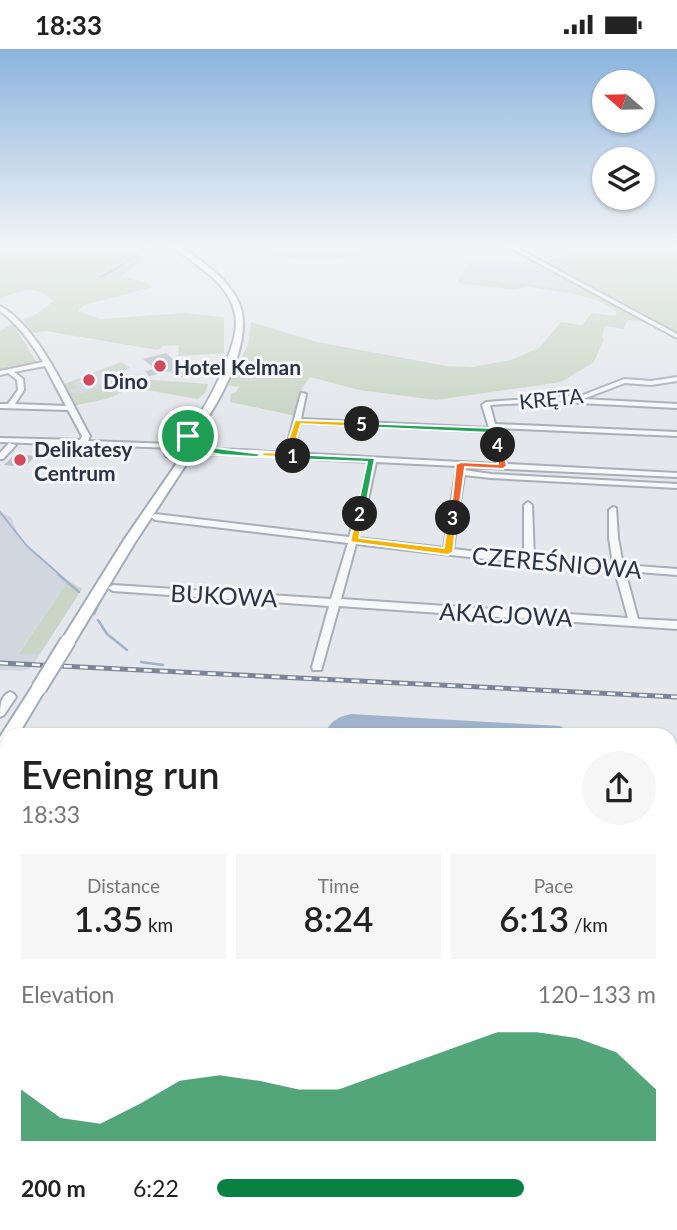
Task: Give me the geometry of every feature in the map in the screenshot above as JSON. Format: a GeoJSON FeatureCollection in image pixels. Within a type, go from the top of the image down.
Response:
{"type":"FeatureCollection","features":[{"type":"Feature","properties":{"kind":"main road"},"geometry":{"type":"LineString","coordinates":[[14,728],[184,450],[236,352],[240,337],[240,314],[235,302]]}},
{"type":"Feature","properties":{"kind":"street"},"geometry":{"type":"LineString","coordinates":[[614,302],[677,336]]}},
{"type":"Feature","properties":{"kind":"street"},"geometry":{"type":"LineString","coordinates":[[0,308],[22,325],[69,408],[81,443]]}},
{"type":"Feature","properties":{"kind":"street"},"geometry":{"type":"LineString","coordinates":[[0,373],[45,364]]}},
{"type":"Feature","properties":{"kind":"street"},"geometry":{"type":"LineString","coordinates":[[10,372],[20,379],[22,390],[10,407]]}},
{"type":"Feature","properties":{"kind":"street","name":"KRĘTA"},"geometry":{"type":"LineString","coordinates":[[503,466],[486,405],[488,403],[584,397],[624,381],[651,383],[677,379]]}},
{"type":"Feature","properties":{"kind":"street"},"geometry":{"type":"LineString","coordinates":[[288,456],[303,394]]}},
{"type":"Feature","properties":{"kind":"street"},"geometry":{"type":"LineString","coordinates":[[568,399],[677,406]]}},
{"type":"Feature","properties":{"kind":"street"},"geometry":{"type":"LineString","coordinates":[[0,406],[69,408]]}},
{"type":"Feature","properties":{"kind":"street"},"geometry":{"type":"LineString","coordinates":[[297,421],[677,434]]}},
{"type":"Feature","properties":{"kind":"street"},"geometry":{"type":"LineString","coordinates":[[5,442],[81,443]]}},
{"type":"Feature","properties":{"kind":"street"},"geometry":{"type":"LineString","coordinates":[[5,442],[81,443],[372,460],[460,468],[503,466],[677,475]]}},
{"type":"Feature","properties":{"kind":"street"},"geometry":{"type":"LineString","coordinates":[[0,457],[5,442]]}},
{"type":"Feature","properties":{"kind":"street"},"geometry":{"type":"LineString","coordinates":[[317,667],[353,540],[372,460]]}},
{"type":"Feature","properties":{"kind":"street"},"geometry":{"type":"LineString","coordinates":[[460,468],[491,476],[677,486]]}},
{"type":"Feature","properties":{"kind":"street"},"geometry":{"type":"LineString","coordinates":[[448,552],[460,468]]}},
{"type":"Feature","properties":{"kind":"street"},"geometry":{"type":"LineString","coordinates":[[528,505],[529,561]]}},
{"type":"Feature","properties":{"kind":"street"},"geometry":{"type":"LineString","coordinates":[[613,510],[612,522],[620,568],[634,622]]}},
{"type":"Feature","properties":{"kind":"street","name":"CZEREŚNIOWA"},"geometry":{"type":"LineString","coordinates":[[155,517],[529,561],[677,572]]}},
{"type":"Feature","properties":{"kind":"street","name":"BUKOWA"},"geometry":{"type":"LineString","coordinates":[[113,588],[336,601]]}},
{"type":"Feature","properties":{"kind":"street","name":"AKACJOWA"},"geometry":{"type":"LineString","coordinates":[[336,601],[677,625]]}},
{"type":"Feature","properties":{"kind":"street"},"geometry":{"type":"LineString","coordinates":[[0,697],[10,697],[0,712]]}},
{"type":"Feature","properties":{"kind":"shaded area"},"geometry":{"type":"Polygon","coordinates":[[[105,368],[128,379],[72,403],[62,385],[105,368]]]}},
{"type":"Feature","properties":{"kind":"shaded area"},"geometry":{"type":"Polygon","coordinates":[[[0,512],[11,517],[21,541],[68,581],[18,653],[40,654],[31,668],[23,671],[0,670],[0,512]]]}},
{"type":"Feature","properties":{"kind":"green space"},"geometry":{"type":"Polygon","coordinates":[[[52,302],[95,302],[84,305],[78,311],[101,319],[184,313],[224,317],[224,353],[178,356],[179,345],[163,346],[158,350],[46,331],[33,333],[23,319],[35,315],[52,302]]]}},
{"type":"Feature","properties":{"kind":"green space"},"geometry":{"type":"Polygon","coordinates":[[[601,302],[610,302],[647,321],[628,320],[623,329],[605,326],[602,337],[604,339],[594,362],[561,382],[436,400],[359,390],[310,377],[302,388],[296,416],[230,402],[231,394],[239,387],[226,385],[248,345],[251,322],[317,342],[446,366],[472,367],[511,360],[539,348],[561,322],[582,325],[592,313],[615,316],[617,312],[601,302]]]}},
{"type":"Feature","properties":{"kind":"green space"},"geometry":{"type":"Polygon","coordinates":[[[617,302],[677,302],[677,333],[617,302]]]}},
{"type":"Feature","properties":{"kind":"green space"},"geometry":{"type":"Polygon","coordinates":[[[13,324],[38,364],[0,373],[0,331],[13,324]]]}},
{"type":"Feature","properties":{"kind":"green space"},"geometry":{"type":"Polygon","coordinates":[[[121,362],[130,368],[121,372],[135,379],[129,386],[108,398],[74,406],[69,393],[82,393],[110,381],[119,381],[100,372],[74,383],[77,388],[65,390],[62,385],[121,362]]]}},
{"type":"Feature","properties":{"kind":"green space"},"geometry":{"type":"Polygon","coordinates":[[[140,379],[208,384],[205,393],[198,399],[134,388],[140,379]]]}},
{"type":"Feature","properties":{"kind":"green space"},"geometry":{"type":"Polygon","coordinates":[[[68,581],[82,589],[40,654],[18,654],[68,581]]]}},
{"type":"Feature","properties":{"kind":"water"},"geometry":{"type":"Polygon","coordinates":[[[351,714],[564,728],[328,728],[342,717],[351,714]]]}},
{"type":"Feature","properties":{"kind":"building","name":"Hotel Kelman"},"geometry":{"type":"Polygon","coordinates":[[[166,353],[183,368],[187,376],[174,378],[171,371],[149,376],[145,371],[155,369],[143,359],[166,353]]]}},
{"type":"Feature","properties":{"kind":"building","name":"Delikatesy Centrum"},"geometry":{"type":"Polygon","coordinates":[[[15,454],[35,456],[25,467],[4,465],[15,454]]]}},
{"type":"Feature","properties":{"kind":"waterway"},"geometry":{"type":"LineString","coordinates":[[0,512],[27,546],[60,575]]}},
{"type":"Feature","properties":{"kind":"waterway"},"geometry":{"type":"LineString","coordinates":[[58,574],[79,592]]}},
{"type":"Feature","properties":{"kind":"waterway"},"geometry":{"type":"LineString","coordinates":[[94,614],[102,597]]}},
{"type":"Feature","properties":{"kind":"waterway"},"geometry":{"type":"LineString","coordinates":[[98,620],[107,634],[127,650]]}},
{"type":"Feature","properties":{"kind":"waterway"},"geometry":{"type":"LineString","coordinates":[[141,662],[163,665]]}},
{"type":"Feature","properties":{"kind":"railway"},"geometry":{"type":"LineString","coordinates":[[0,663],[677,697]]}},
{"type":"Feature","properties":{"kind":"place","name":"Hotel Kelman"},"geometry":{"type":"Point","coordinates":[160,366]}},
{"type":"Feature","properties":{"kind":"place","name":"Dino"},"geometry":{"type":"Point","coordinates":[89,380]}},
{"type":"Feature","properties":{"kind":"place","name":"Delikatesy Centrum"},"geometry":{"type":"Point","coordinates":[20,460]}},
{"type":"Feature","properties":{"kind":"route"},"geometry":{"type":"LineString","coordinates":[[188,436],[171,448],[172,455],[182,458],[199,453],[222,453],[372,460],[353,540],[448,552],[461,464],[503,466],[494,430],[297,421],[288,456],[222,453],[201,449],[193,441],[197,427],[188,436]]}}]}
